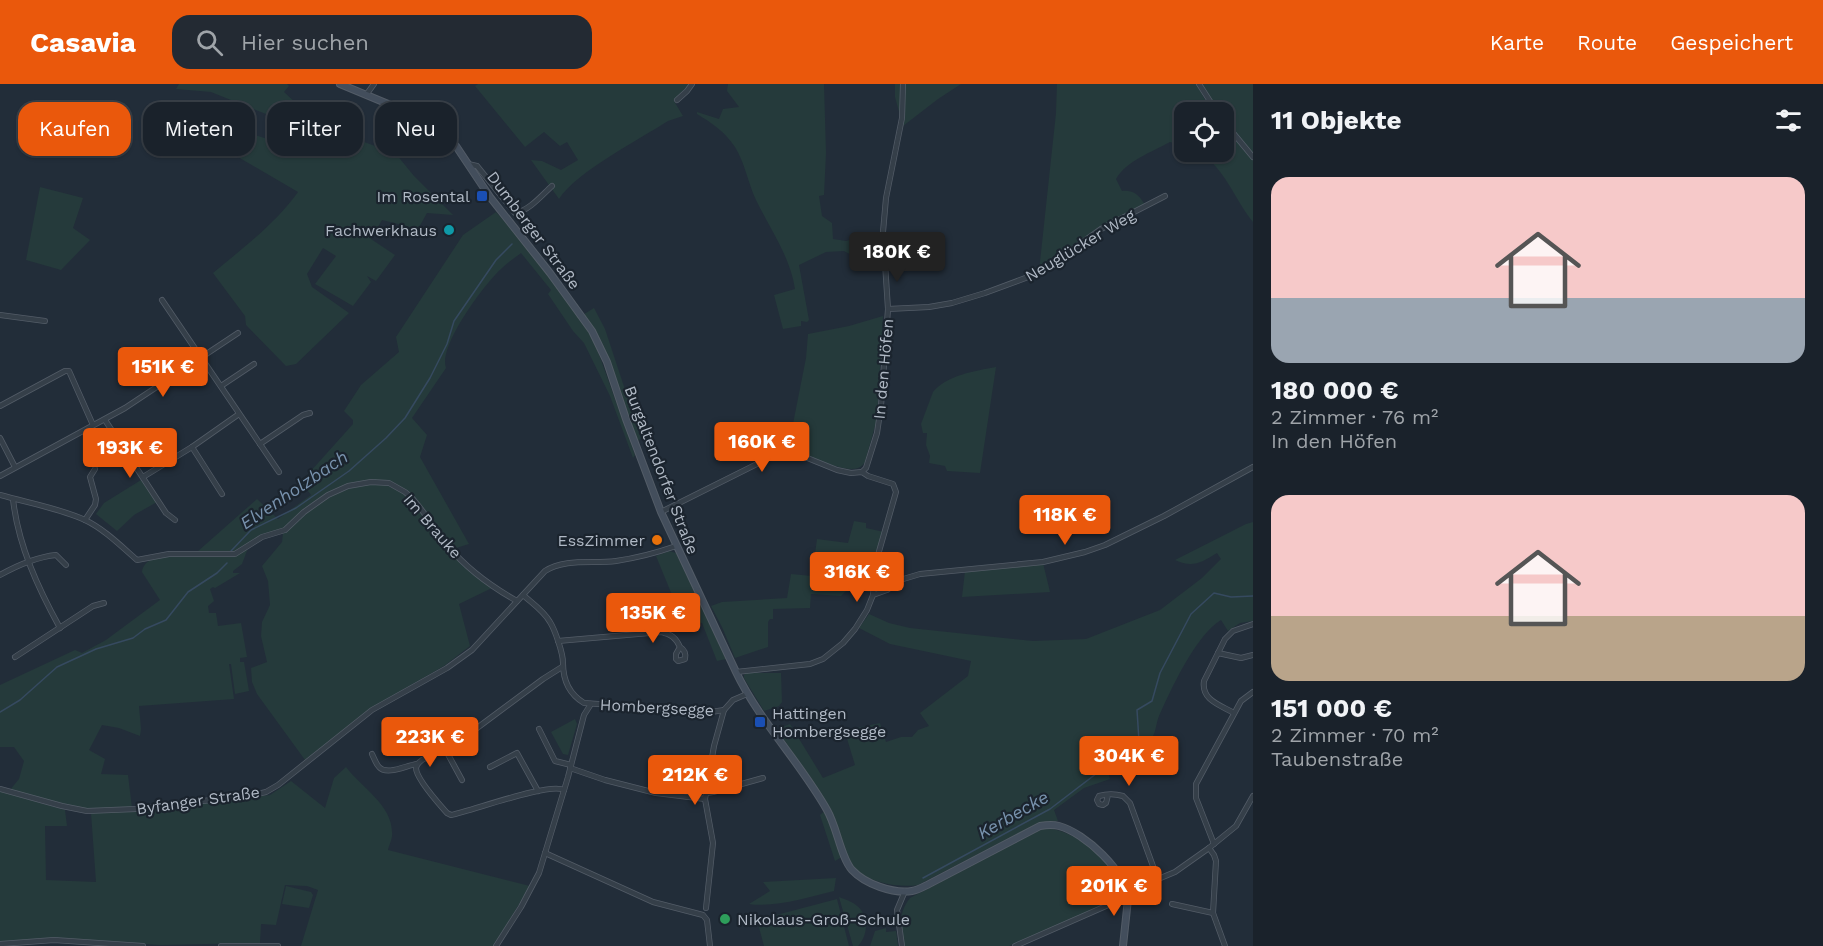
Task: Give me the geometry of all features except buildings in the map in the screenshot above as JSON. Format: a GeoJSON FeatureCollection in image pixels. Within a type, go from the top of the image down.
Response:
{"type":"FeatureCollection","features":[{"type":"Feature","properties":{"kind":"main road","name":"Dumberger Straße"},"geometry":{"type":"LineString","coordinates":[[340,84],[405,111],[435,128],[456,146],[492,200],[539,258],[578,312]]}},
{"type":"Feature","properties":{"kind":"main road","name":"Burgaltendorfer Straße"},"geometry":{"type":"LineString","coordinates":[[578,312],[592,331],[607,362],[661,512],[747,694],[796,761],[825,806],[834,822],[847,861],[852,869],[872,882],[892,890],[904,891]]}},
{"type":"Feature","properties":{"kind":"main road"},"geometry":{"type":"LineString","coordinates":[[904,891],[923,887],[1040,826],[1051,825],[1068,829],[1106,857],[1127,895],[1123,946]]}},
{"type":"Feature","properties":{"kind":"street"},"geometry":{"type":"LineString","coordinates":[[366,95],[374,84]]}},
{"type":"Feature","properties":{"kind":"street"},"geometry":{"type":"LineString","coordinates":[[676,100],[692,84]]}},
{"type":"Feature","properties":{"kind":"street","name":"In den Höfen"},"geometry":{"type":"LineString","coordinates":[[862,472],[869,459],[879,420],[888,309],[884,220],[890,173],[902,118],[903,84]]}},
{"type":"Feature","properties":{"kind":"street"},"geometry":{"type":"LineString","coordinates":[[1199,84],[1210,102]]}},
{"type":"Feature","properties":{"kind":"street"},"geometry":{"type":"LineString","coordinates":[[1234,134],[1253,157]]}},
{"type":"Feature","properties":{"kind":"street","name":"Dumberger Straße"},"geometry":{"type":"LineString","coordinates":[[468,164],[477,166],[515,213],[520,213],[527,208],[552,186]]}},
{"type":"Feature","properties":{"kind":"street","name":"Neuglücker Weg"},"geometry":{"type":"LineString","coordinates":[[888,309],[929,307],[952,303],[1039,273],[1101,229],[1165,196]]}},
{"type":"Feature","properties":{"kind":"street"},"geometry":{"type":"LineString","coordinates":[[162,300],[279,472]]}},
{"type":"Feature","properties":{"kind":"street"},"geometry":{"type":"LineString","coordinates":[[159,311],[166,306]]}},
{"type":"Feature","properties":{"kind":"street"},"geometry":{"type":"LineString","coordinates":[[0,315],[45,321]]}},
{"type":"Feature","properties":{"kind":"street"},"geometry":{"type":"LineString","coordinates":[[0,476],[105,420],[238,333]]}},
{"type":"Feature","properties":{"kind":"street"},"geometry":{"type":"LineString","coordinates":[[220,386],[254,364]]}},
{"type":"Feature","properties":{"kind":"street"},"geometry":{"type":"LineString","coordinates":[[0,406],[65,371],[69,371],[93,425]]}},
{"type":"Feature","properties":{"kind":"street"},"geometry":{"type":"LineString","coordinates":[[260,444],[303,415],[310,413]]}},
{"type":"Feature","properties":{"kind":"street"},"geometry":{"type":"LineString","coordinates":[[143,477],[192,447],[239,414]]}},
{"type":"Feature","properties":{"kind":"street"},"geometry":{"type":"LineString","coordinates":[[105,420],[166,513],[175,520]]}},
{"type":"Feature","properties":{"kind":"street"},"geometry":{"type":"LineString","coordinates":[[0,438],[15,467]]}},
{"type":"Feature","properties":{"kind":"street"},"geometry":{"type":"LineString","coordinates":[[192,447],[222,494]]}},
{"type":"Feature","properties":{"kind":"street"},"geometry":{"type":"LineString","coordinates":[[661,512],[783,451],[795,453],[837,470],[850,473],[862,472],[893,484],[896,492],[876,562],[873,595],[867,610],[843,644],[823,659],[810,664],[736,672]]}},
{"type":"Feature","properties":{"kind":"street"},"geometry":{"type":"LineString","coordinates":[[873,595],[887,590],[900,580],[920,574],[1032,563],[1085,552],[1105,545],[1164,516],[1253,468]]}},
{"type":"Feature","properties":{"kind":"street"},"geometry":{"type":"LineString","coordinates":[[85,520],[95,505],[95,492],[90,477],[95,469]]}},
{"type":"Feature","properties":{"kind":"street","name":"Im Brauke"},"geometry":{"type":"LineString","coordinates":[[0,495],[85,520],[103,531],[137,560],[170,554],[229,555],[241,552],[262,537],[285,530],[304,512],[328,495],[348,486],[371,482],[389,483],[412,498],[460,559],[492,586],[517,601]]}},
{"type":"Feature","properties":{"kind":"street"},"geometry":{"type":"LineString","coordinates":[[13,499],[16,520],[29,561],[42,594],[60,628]]}},
{"type":"Feature","properties":{"kind":"street","name":"Byfanger Straße"},"geometry":{"type":"LineString","coordinates":[[0,789],[87,811],[136,809],[266,792],[278,785],[372,710],[447,668],[472,650],[551,567],[561,564],[619,560],[676,546]]}},
{"type":"Feature","properties":{"kind":"street"},"geometry":{"type":"LineString","coordinates":[[0,575],[29,561],[56,555],[66,565]]}},
{"type":"Feature","properties":{"kind":"street"},"geometry":{"type":"LineString","coordinates":[[523,595],[549,619],[564,662],[562,667],[573,695],[584,703],[591,704]]}},
{"type":"Feature","properties":{"kind":"street"},"geometry":{"type":"LineString","coordinates":[[658,603],[672,601],[678,613],[677,622],[665,633]]}},
{"type":"Feature","properties":{"kind":"street"},"geometry":{"type":"LineString","coordinates":[[15,657],[93,606],[104,603]]}},
{"type":"Feature","properties":{"kind":"street"},"geometry":{"type":"LineString","coordinates":[[1234,713],[1204,694],[1204,681],[1225,639],[1233,631],[1253,624]]}},
{"type":"Feature","properties":{"kind":"street"},"geometry":{"type":"LineString","coordinates":[[558,641],[665,633],[677,641],[680,647]]}},
{"type":"Feature","properties":{"kind":"street"},"geometry":{"type":"LineString","coordinates":[[1218,653],[1241,657],[1253,655]]}},
{"type":"Feature","properties":{"kind":"street"},"geometry":{"type":"LineString","coordinates":[[372,754],[383,770],[417,764],[469,733],[562,667]]}},
{"type":"Feature","properties":{"kind":"street"},"geometry":{"type":"LineString","coordinates":[[1214,844],[1196,798],[1195,788],[1203,768],[1241,701],[1253,692]]}},
{"type":"Feature","properties":{"kind":"street","name":"Hombergsegge"},"geometry":{"type":"LineString","coordinates":[[496,946],[539,873],[584,715],[591,704],[710,712],[724,710],[733,700],[747,694]]}},
{"type":"Feature","properties":{"kind":"street"},"geometry":{"type":"LineString","coordinates":[[706,908],[713,843],[706,796],[714,746],[724,710]]}},
{"type":"Feature","properties":{"kind":"street"},"geometry":{"type":"LineString","coordinates":[[539,729],[555,761],[605,780],[656,793],[706,796],[763,778]]}},
{"type":"Feature","properties":{"kind":"street"},"geometry":{"type":"LineString","coordinates":[[444,747],[462,780]]}},
{"type":"Feature","properties":{"kind":"street"},"geometry":{"type":"LineString","coordinates":[[490,768],[517,753],[538,791]]}},
{"type":"Feature","properties":{"kind":"street"},"geometry":{"type":"LineString","coordinates":[[417,764],[420,778],[444,810],[452,815],[538,791],[557,788],[564,790]]}},
{"type":"Feature","properties":{"kind":"street"},"geometry":{"type":"LineString","coordinates":[[1108,795],[1121,795],[1130,803],[1158,880]]}},
{"type":"Feature","properties":{"kind":"street"},"geometry":{"type":"LineString","coordinates":[[1015,946],[1122,899],[1190,862],[1236,826],[1253,796]]}},
{"type":"Feature","properties":{"kind":"street"},"geometry":{"type":"LineString","coordinates":[[1209,848],[1215,861],[1213,913],[1225,946]]}},
{"type":"Feature","properties":{"kind":"street"},"geometry":{"type":"LineString","coordinates":[[545,853],[653,902],[701,914],[707,920],[710,946]]}},
{"type":"Feature","properties":{"kind":"street"},"geometry":{"type":"LineString","coordinates":[[902,946],[897,910],[904,891]]}},
{"type":"Feature","properties":{"kind":"street"},"geometry":{"type":"LineString","coordinates":[[1172,904],[1213,913]]}},
{"type":"Feature","properties":{"kind":"street"},"geometry":{"type":"LineString","coordinates":[[0,944],[54,940],[143,946]]}},
{"type":"Feature","properties":{"kind":"street"},"geometry":{"type":"LineString","coordinates":[[220,946],[278,946]]}},
{"type":"Feature","properties":{"kind":"green space"},"geometry":{"type":"Polygon","coordinates":[[[179,84],[287,84],[289,86],[284,92],[295,102],[267,102],[267,114],[255,110],[255,102],[236,102],[211,92],[176,89],[179,84]]]}},
{"type":"Feature","properties":{"kind":"green space"},"geometry":{"type":"Polygon","coordinates":[[[478,84],[690,84],[674,101],[683,116],[668,121],[594,167],[579,178],[559,199],[531,160],[542,161],[561,170],[578,160],[567,142],[560,146],[544,132],[525,147],[475,86],[478,84]]]}},
{"type":"Feature","properties":{"kind":"green space"},"geometry":{"type":"Polygon","coordinates":[[[728,84],[824,84],[826,153],[824,195],[819,196],[822,216],[832,223],[833,239],[846,241],[857,238],[859,259],[844,251],[826,252],[799,265],[809,320],[801,321],[801,326],[783,329],[774,295],[795,289],[789,265],[756,200],[738,153],[723,132],[697,114],[697,112],[719,119],[723,109],[739,107],[727,91],[728,84]]]}},
{"type":"Feature","properties":{"kind":"green space"},"geometry":{"type":"Polygon","coordinates":[[[895,84],[961,84],[903,126],[895,97],[895,84]]]}},
{"type":"Feature","properties":{"kind":"green space"},"geometry":{"type":"Polygon","coordinates":[[[1057,84],[1197,84],[1207,102],[1174,102],[1174,143],[1170,142],[1140,157],[1126,167],[1116,179],[1122,191],[1136,194],[1145,205],[1121,216],[1039,271],[1057,84]]]}},
{"type":"Feature","properties":{"kind":"green space"},"geometry":{"type":"Polygon","coordinates":[[[1201,84],[1253,84],[1253,154],[1234,133],[1234,102],[1212,102],[1201,84]]]}},
{"type":"Feature","properties":{"kind":"green space"},"geometry":{"type":"Polygon","coordinates":[[[1234,134],[1253,155],[1253,222],[1222,175],[1211,162],[1234,162],[1234,134]]]}},
{"type":"Feature","properties":{"kind":"green space"},"geometry":{"type":"Polygon","coordinates":[[[255,135],[267,139],[267,156],[334,158],[335,156],[363,156],[363,142],[375,146],[375,156],[398,156],[453,215],[427,213],[418,229],[382,220],[371,239],[395,255],[376,281],[367,276],[371,282],[353,306],[315,284],[336,256],[323,248],[307,274],[312,287],[349,313],[296,364],[286,366],[246,325],[245,316],[213,273],[269,225],[298,192],[236,156],[255,156],[255,135]]]}},
{"type":"Feature","properties":{"kind":"green space"},"geometry":{"type":"Polygon","coordinates":[[[40,187],[83,198],[73,228],[90,240],[61,270],[26,260],[40,187]]]}},
{"type":"Feature","properties":{"kind":"green space"},"geometry":{"type":"Polygon","coordinates":[[[496,212],[591,332],[635,455],[633,458],[610,396],[584,343],[548,294],[551,290],[521,253],[494,276],[465,315],[449,345],[445,358],[446,368],[412,418],[427,435],[420,457],[469,544],[453,549],[420,504],[406,490],[388,482],[371,481],[327,494],[280,531],[256,538],[240,551],[229,554],[197,552],[257,499],[278,519],[311,495],[301,482],[353,424],[353,420],[344,411],[361,385],[399,352],[396,337],[463,235],[496,212]]]}},
{"type":"Feature","properties":{"kind":"green space"},"geometry":{"type":"Polygon","coordinates":[[[594,308],[605,329],[641,438],[635,444],[607,362],[581,316],[594,308]]]}},
{"type":"Feature","properties":{"kind":"green space"},"geometry":{"type":"Polygon","coordinates":[[[883,316],[877,419],[864,463],[858,468],[843,468],[788,449],[806,358],[808,334],[883,316]]]}},
{"type":"Feature","properties":{"kind":"green space"},"geometry":{"type":"Polygon","coordinates":[[[996,367],[980,473],[947,471],[945,466],[929,463],[927,433],[923,433],[921,424],[933,392],[946,381],[971,372],[996,367]]]}},
{"type":"Feature","properties":{"kind":"green space"},"geometry":{"type":"Polygon","coordinates":[[[141,480],[157,502],[134,515],[117,531],[96,514],[104,503],[141,480]]]}},
{"type":"Feature","properties":{"kind":"green space"},"geometry":{"type":"Polygon","coordinates":[[[372,483],[401,491],[411,498],[449,551],[492,588],[459,604],[470,646],[444,666],[371,708],[305,760],[257,694],[252,682],[251,668],[267,662],[261,636],[262,622],[270,605],[268,581],[262,566],[282,542],[283,533],[305,513],[329,496],[348,487],[372,483]]]}},
{"type":"Feature","properties":{"kind":"green space"},"geometry":{"type":"Polygon","coordinates":[[[854,521],[866,523],[866,528],[884,532],[874,560],[870,592],[849,588],[841,596],[811,594],[810,608],[773,609],[773,619],[768,622],[768,647],[735,658],[711,606],[722,602],[787,598],[791,574],[812,576],[817,539],[848,543],[854,521]]]}},
{"type":"Feature","properties":{"kind":"green space"},"geometry":{"type":"Polygon","coordinates":[[[1253,522],[1253,621],[1240,623],[1228,631],[1221,620],[1202,638],[1177,678],[1159,716],[1152,738],[1138,752],[1108,772],[1110,779],[1084,788],[1054,810],[1058,821],[1039,823],[918,885],[895,885],[870,879],[857,871],[847,854],[835,861],[820,815],[829,807],[777,729],[790,724],[823,778],[855,765],[845,732],[847,730],[880,723],[886,742],[901,737],[912,737],[918,730],[929,726],[920,713],[968,676],[971,661],[890,644],[859,628],[869,614],[889,623],[910,628],[1033,641],[1086,639],[1160,610],[1202,578],[1221,559],[1217,553],[1192,564],[1175,560],[1253,522]]]}},
{"type":"Feature","properties":{"kind":"green space"},"geometry":{"type":"Polygon","coordinates":[[[248,548],[242,564],[233,571],[233,573],[240,573],[210,589],[214,601],[208,606],[209,613],[216,613],[218,626],[241,623],[247,657],[240,658],[240,662],[244,662],[249,691],[235,694],[231,664],[229,664],[234,699],[139,706],[140,736],[119,728],[102,725],[89,750],[105,759],[101,774],[128,775],[132,808],[70,807],[10,790],[19,779],[24,761],[14,747],[0,747],[0,685],[75,650],[82,653],[106,640],[160,600],[142,572],[146,563],[155,558],[181,554],[233,557],[248,548]]]}},
{"type":"Feature","properties":{"kind":"green space"},"geometry":{"type":"Polygon","coordinates":[[[669,551],[676,553],[726,659],[717,661],[702,623],[681,621],[682,613],[678,601],[672,595],[656,556],[669,551]]]}},
{"type":"Feature","properties":{"kind":"green space"},"geometry":{"type":"Polygon","coordinates":[[[1043,563],[1050,592],[962,597],[965,571],[1043,563]]]}},
{"type":"Feature","properties":{"kind":"green space"},"geometry":{"type":"Polygon","coordinates":[[[746,673],[781,673],[782,702],[779,706],[764,711],[744,678],[746,673]]]}},
{"type":"Feature","properties":{"kind":"green space"},"geometry":{"type":"Polygon","coordinates":[[[575,719],[577,724],[568,755],[563,754],[551,732],[575,719]]]}},
{"type":"Feature","properties":{"kind":"green space"},"geometry":{"type":"Polygon","coordinates":[[[346,767],[387,813],[391,822],[392,834],[388,850],[530,886],[494,946],[301,946],[318,890],[307,886],[285,885],[276,925],[261,924],[260,943],[160,945],[95,941],[0,942],[0,791],[65,810],[67,826],[45,826],[46,880],[96,882],[91,813],[153,809],[270,795],[291,781],[325,808],[334,778],[346,767]]]}},
{"type":"Feature","properties":{"kind":"green space"},"geometry":{"type":"Polygon","coordinates":[[[1044,828],[1070,835],[1094,851],[1112,873],[1123,897],[1009,946],[904,946],[902,916],[910,898],[1044,828]]]}},
{"type":"Feature","properties":{"kind":"green space"},"geometry":{"type":"Polygon","coordinates":[[[836,878],[834,891],[780,903],[749,904],[770,891],[763,882],[836,878]]]}},
{"type":"Feature","properties":{"kind":"green space"},"geometry":{"type":"Polygon","coordinates":[[[286,886],[311,892],[313,895],[309,908],[282,904],[286,886]]]}},
{"type":"Feature","properties":{"kind":"green space"},"geometry":{"type":"Polygon","coordinates":[[[839,897],[854,904],[864,914],[866,928],[858,946],[853,946],[839,897]]]}},
{"type":"Feature","properties":{"kind":"green space"},"geometry":{"type":"Polygon","coordinates":[[[837,899],[849,946],[764,946],[757,920],[837,899]]]}},
{"type":"Feature","properties":{"kind":"green space"},"geometry":{"type":"Polygon","coordinates":[[[886,928],[886,932],[896,931],[898,946],[870,946],[875,931],[886,928]]]}},
{"type":"Feature","properties":{"kind":"waterway","name":"Elvenholzbach"},"geometry":{"type":"LineString","coordinates":[[231,551],[251,530],[296,508],[349,471],[405,418],[430,378],[447,344],[454,321],[496,260],[512,244]]}},
{"type":"Feature","properties":{"kind":"waterway","name":"Elvenholzbach"},"geometry":{"type":"LineString","coordinates":[[0,712],[20,700],[57,667],[96,649],[133,638],[145,629],[166,620],[188,592],[217,573],[227,563]]}},
{"type":"Feature","properties":{"kind":"waterway","name":"Kerbecke"},"geometry":{"type":"LineString","coordinates":[[923,878],[1050,809],[1139,741],[1137,710],[1152,701],[1160,673],[1191,614],[1214,593],[1231,597],[1253,596]]}},
{"type":"Feature","properties":{"kind":"place","name":"Im Rosental"},"geometry":{"type":"Point","coordinates":[482,196]}},
{"type":"Feature","properties":{"kind":"place","name":"Fachwerkhaus"},"geometry":{"type":"Point","coordinates":[449,230]}},
{"type":"Feature","properties":{"kind":"place","name":"EssZimmer"},"geometry":{"type":"Point","coordinates":[657,540]}},
{"type":"Feature","properties":{"kind":"place","name":"Hattingen Hombergsegge"},"geometry":{"type":"Point","coordinates":[760,722]}},
{"type":"Feature","properties":{"kind":"place","name":"Nikolaus-Groß-Schule"},"geometry":{"type":"Point","coordinates":[725,919]}}]}
